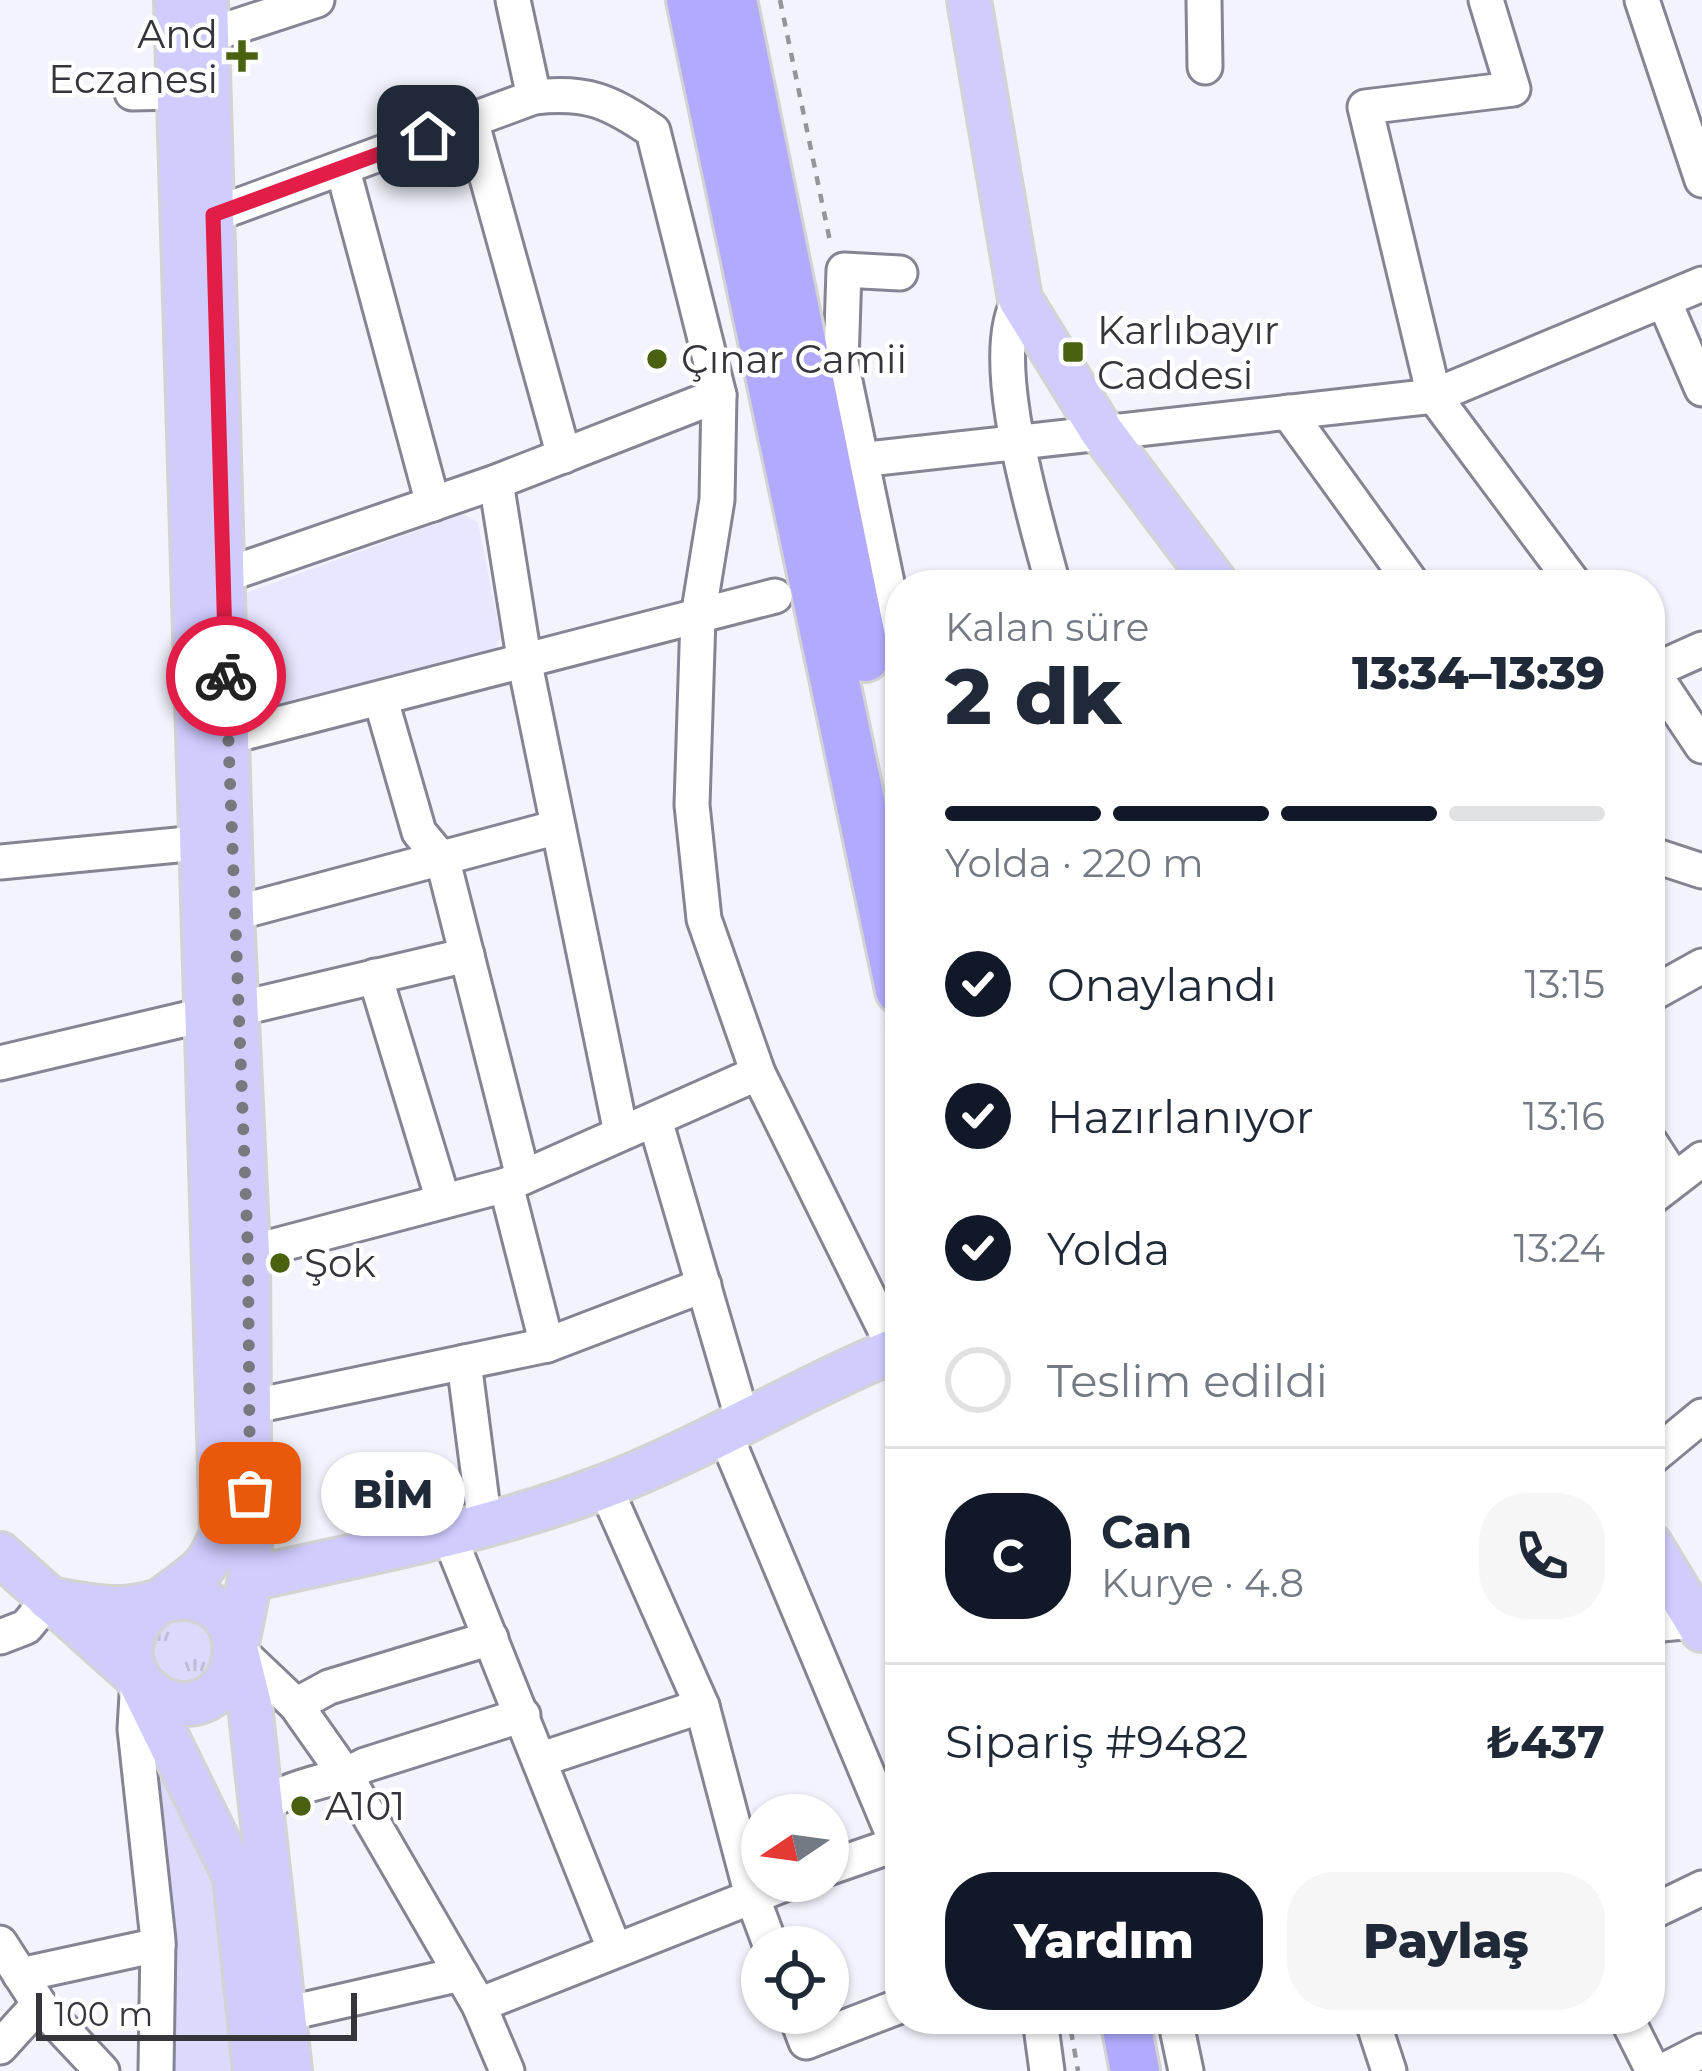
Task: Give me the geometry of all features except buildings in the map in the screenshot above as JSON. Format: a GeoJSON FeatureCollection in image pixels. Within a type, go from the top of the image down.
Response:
{"type":"FeatureCollection","features":[{"type":"Feature","properties":{"kind":"highway"},"geometry":{"type":"LineString","coordinates":[[742,0],[745,64],[842,462],[885,732]]}},
{"type":"Feature","properties":{"kind":"highway"},"geometry":{"type":"LineString","coordinates":[[701,4],[745,64]]}},
{"type":"Feature","properties":{"kind":"highway"},"geometry":{"type":"LineString","coordinates":[[701,4],[885,916]]}},
{"type":"Feature","properties":{"kind":"highway"},"geometry":{"type":"LineString","coordinates":[[1094,2034],[1100,2071]]}},
{"type":"Feature","properties":{"kind":"highway"},"geometry":{"type":"LineString","coordinates":[[1128,2034],[1135,2071]]}},
{"type":"Feature","properties":{"kind":"main road"},"geometry":{"type":"LineString","coordinates":[[0,1554],[161,1699],[192,1703],[223,1686],[250,1580],[248,1253],[198,843],[208,579],[213,215],[176,0]]}},
{"type":"Feature","properties":{"kind":"main road"},"geometry":{"type":"LineString","coordinates":[[969,0],[1020,299],[1102,432],[1206,570]]}},
{"type":"Feature","properties":{"kind":"main road"},"geometry":{"type":"LineString","coordinates":[[207,18],[194,92],[208,579],[228,737],[232,914],[221,1012],[222,1534],[206,1565],[135,1630],[130,1648],[138,1678],[235,1876],[255,2071]]}},
{"type":"Feature","properties":{"kind":"main road"},"geometry":{"type":"LineString","coordinates":[[250,1580],[466,1529],[605,1486],[885,1359]]}},
{"type":"Feature","properties":{"kind":"main road"},"geometry":{"type":"LineString","coordinates":[[1665,1572],[1686,1611]]}},
{"type":"Feature","properties":{"kind":"main road"},"geometry":{"type":"LineString","coordinates":[[49,1599],[98,1608],[159,1604],[176,1598],[212,1606],[225,1618],[250,1705],[290,2071]]}},
{"type":"Feature","properties":{"kind":"street"},"geometry":{"type":"LineString","coordinates":[[207,18],[316,0]]}},
{"type":"Feature","properties":{"kind":"street"},"geometry":{"type":"LineString","coordinates":[[513,0],[534,97]]}},
{"type":"Feature","properties":{"kind":"street"},"geometry":{"type":"LineString","coordinates":[[1204,0],[1205,67]]}},
{"type":"Feature","properties":{"kind":"street"},"geometry":{"type":"LineString","coordinates":[[1486,0],[1513,89],[1365,107],[1434,396],[1551,570]]}},
{"type":"Feature","properties":{"kind":"street"},"geometry":{"type":"LineString","coordinates":[[1642,0],[1702,180]]}},
{"type":"Feature","properties":{"kind":"street"},"geometry":{"type":"LineString","coordinates":[[132,93],[194,92]]}},
{"type":"Feature","properties":{"kind":"street"},"geometry":{"type":"LineString","coordinates":[[213,215],[534,97],[575,93],[619,107],[653,131],[719,394],[717,500],[698,617],[692,806],[704,919],[758,1073],[885,1324]]}},
{"type":"Feature","properties":{"kind":"street"},"geometry":{"type":"LineString","coordinates":[[471,119],[564,456]]}},
{"type":"Feature","properties":{"kind":"street"},"geometry":{"type":"LineString","coordinates":[[343,170],[434,504]]}},
{"type":"Feature","properties":{"kind":"street"},"geometry":{"type":"LineString","coordinates":[[885,598],[842,462],[844,270],[900,273]]}},
{"type":"Feature","properties":{"kind":"street"},"geometry":{"type":"LineString","coordinates":[[842,462],[1434,396],[1702,284]]}},
{"type":"Feature","properties":{"kind":"street"},"geometry":{"type":"LineString","coordinates":[[1020,299],[1007,319],[1016,441],[1049,570]]}},
{"type":"Feature","properties":{"kind":"street"},"geometry":{"type":"LineString","coordinates":[[1664,301],[1702,388]]}},
{"type":"Feature","properties":{"kind":"street"},"geometry":{"type":"LineString","coordinates":[[208,579],[496,482],[719,394]]}},
{"type":"Feature","properties":{"kind":"street"},"geometry":{"type":"LineString","coordinates":[[1288,412],[1402,570]]}},
{"type":"Feature","properties":{"kind":"street"},"geometry":{"type":"LineString","coordinates":[[496,482],[525,664],[621,1133]]}},
{"type":"Feature","properties":{"kind":"street"},"geometry":{"type":"LineString","coordinates":[[228,737],[776,596]]}},
{"type":"Feature","properties":{"kind":"street"},"geometry":{"type":"LineString","coordinates":[[1665,664],[1702,649]]}},
{"type":"Feature","properties":{"kind":"street"},"geometry":{"type":"LineString","coordinates":[[1665,689],[1702,746]]}},
{"type":"Feature","properties":{"kind":"street"},"geometry":{"type":"LineString","coordinates":[[381,700],[419,832],[443,860],[548,1345]]}},
{"type":"Feature","properties":{"kind":"street"},"geometry":{"type":"LineString","coordinates":[[232,914],[558,826]]}},
{"type":"Feature","properties":{"kind":"street"},"geometry":{"type":"LineString","coordinates":[[0,862],[198,843]]}},
{"type":"Feature","properties":{"kind":"street"},"geometry":{"type":"LineString","coordinates":[[1665,855],[1702,872]]}},
{"type":"Feature","properties":{"kind":"street"},"geometry":{"type":"LineString","coordinates":[[0,1063],[467,955]]}},
{"type":"Feature","properties":{"kind":"street"},"geometry":{"type":"LineString","coordinates":[[1665,986],[1702,965]]}},
{"type":"Feature","properties":{"kind":"street"},"geometry":{"type":"LineString","coordinates":[[375,976],[443,1200]]}},
{"type":"Feature","properties":{"kind":"street"},"geometry":{"type":"LineString","coordinates":[[248,1253],[515,1181],[758,1073]]}},
{"type":"Feature","properties":{"kind":"street"},"geometry":{"type":"LineString","coordinates":[[655,1120],[704,1285],[735,1429],[885,1810]]}},
{"type":"Feature","properties":{"kind":"street"},"geometry":{"type":"LineString","coordinates":[[250,1407],[548,1345],[704,1285]]}},
{"type":"Feature","properties":{"kind":"street"},"geometry":{"type":"LineString","coordinates":[[464,1362],[466,1529],[491,1638],[614,1948]]}},
{"type":"Feature","properties":{"kind":"street"},"geometry":{"type":"LineString","coordinates":[[1665,1447],[1702,1416]]}},
{"type":"Feature","properties":{"kind":"street"},"geometry":{"type":"LineString","coordinates":[[605,1486],[702,1706],[741,1853]]}},
{"type":"Feature","properties":{"kind":"street"},"geometry":{"type":"LineString","coordinates":[[0,1637],[26,1628],[49,1599]]}},
{"type":"Feature","properties":{"kind":"street"},"geometry":{"type":"LineString","coordinates":[[296,1705],[328,1687],[491,1638]]}},
{"type":"Feature","properties":{"kind":"street"},"geometry":{"type":"LineString","coordinates":[[236,1648],[296,1705],[346,1776],[479,2005],[507,2071]]}},
{"type":"Feature","properties":{"kind":"street"},"geometry":{"type":"LineString","coordinates":[[138,1678],[134,1729],[158,1945],[156,2071]]}},
{"type":"Feature","properties":{"kind":"street"},"geometry":{"type":"LineString","coordinates":[[542,1760],[702,1706]]}},
{"type":"Feature","properties":{"kind":"street"},"geometry":{"type":"LineString","coordinates":[[262,1808],[280,1793],[322,1777],[346,1776],[365,1765],[523,1715]]}},
{"type":"Feature","properties":{"kind":"street"},"geometry":{"type":"LineString","coordinates":[[849,1860],[885,1848]]}},
{"type":"Feature","properties":{"kind":"street"},"geometry":{"type":"LineString","coordinates":[[1665,1906],[1702,1888]]}},
{"type":"Feature","properties":{"kind":"street"},"geometry":{"type":"LineString","coordinates":[[479,2005],[741,1899]]}},
{"type":"Feature","properties":{"kind":"street"},"geometry":{"type":"LineString","coordinates":[[0,1943],[39,2005],[102,2071]]}},
{"type":"Feature","properties":{"kind":"street"},"geometry":{"type":"LineString","coordinates":[[20,1975],[158,1945]]}},
{"type":"Feature","properties":{"kind":"street"},"geometry":{"type":"LineString","coordinates":[[285,2014],[461,1974]]}},
{"type":"Feature","properties":{"kind":"street"},"geometry":{"type":"LineString","coordinates":[[0,2047],[39,2005]]}},
{"type":"Feature","properties":{"kind":"street"},"geometry":{"type":"LineString","coordinates":[[849,2026],[885,2012]]}},
{"type":"Feature","properties":{"kind":"street"},"geometry":{"type":"LineString","coordinates":[[803,2034],[806,2042],[827,2034]]}},
{"type":"Feature","properties":{"kind":"street"},"geometry":{"type":"LineString","coordinates":[[1042,2034],[1047,2071]]}},
{"type":"Feature","properties":{"kind":"street"},"geometry":{"type":"LineString","coordinates":[[1178,2034],[1186,2071]]}},
{"type":"Feature","properties":{"kind":"street"},"geometry":{"type":"LineString","coordinates":[[1377,2034],[1390,2071]]}},
{"type":"Feature","properties":{"kind":"street"},"geometry":{"type":"LineString","coordinates":[[1634,2034],[1653,2071]]}},
{"type":"Feature","properties":{"kind":"street"},"geometry":{"type":"LineString","coordinates":[[1663,2071],[1702,2051]]}},
{"type":"Feature","properties":{"kind":"path"},"geometry":{"type":"LineString","coordinates":[[1072,2034],[1078,2071]]}},
{"type":"Feature","properties":{"kind":"shaded area"},"geometry":{"type":"Polygon","coordinates":[[[463,514],[478,522],[501,637],[491,655],[258,720],[245,712],[246,593],[463,514]]]}},
{"type":"Feature","properties":{"kind":"green space"},"geometry":{"type":"Polygon","coordinates":[[[183,1620],[206,1629],[215,1652],[206,1675],[183,1684],[160,1675],[151,1652],[160,1629],[183,1620]]]}},
{"type":"Feature","properties":{"kind":"green space"},"geometry":{"type":"Polygon","coordinates":[[[146,1778],[165,1779],[201,1846],[222,1908],[236,2071],[163,2071],[146,1778]]]}},
{"type":"Feature","properties":{"kind":"way so far"},"geometry":{"type":"LineString","coordinates":[[226,676],[248,1253],[250,1493]]}},
{"type":"Feature","properties":{"kind":"place","name":"And Eczanesi"},"geometry":{"type":"Point","coordinates":[242,56]}},
{"type":"Feature","properties":{"kind":"place","name":"Karlıbayır Caddesi"},"geometry":{"type":"Point","coordinates":[1073,352]}},
{"type":"Feature","properties":{"kind":"place","name":"Çınar Camii"},"geometry":{"type":"Point","coordinates":[657,359]}},
{"type":"Feature","properties":{"kind":"place","name":"Şok"},"geometry":{"type":"Point","coordinates":[280,1263]}},
{"type":"Feature","properties":{"kind":"place","name":"BİM"},"geometry":{"type":"Point","coordinates":[250,1493]}},
{"type":"Feature","properties":{"kind":"place","name":"A101"},"geometry":{"type":"Point","coordinates":[301,1806]}},
{"type":"Feature","properties":{"kind":"route"},"geometry":{"type":"LineString","coordinates":[[226,676],[213,215],[428,136]]}}]}
